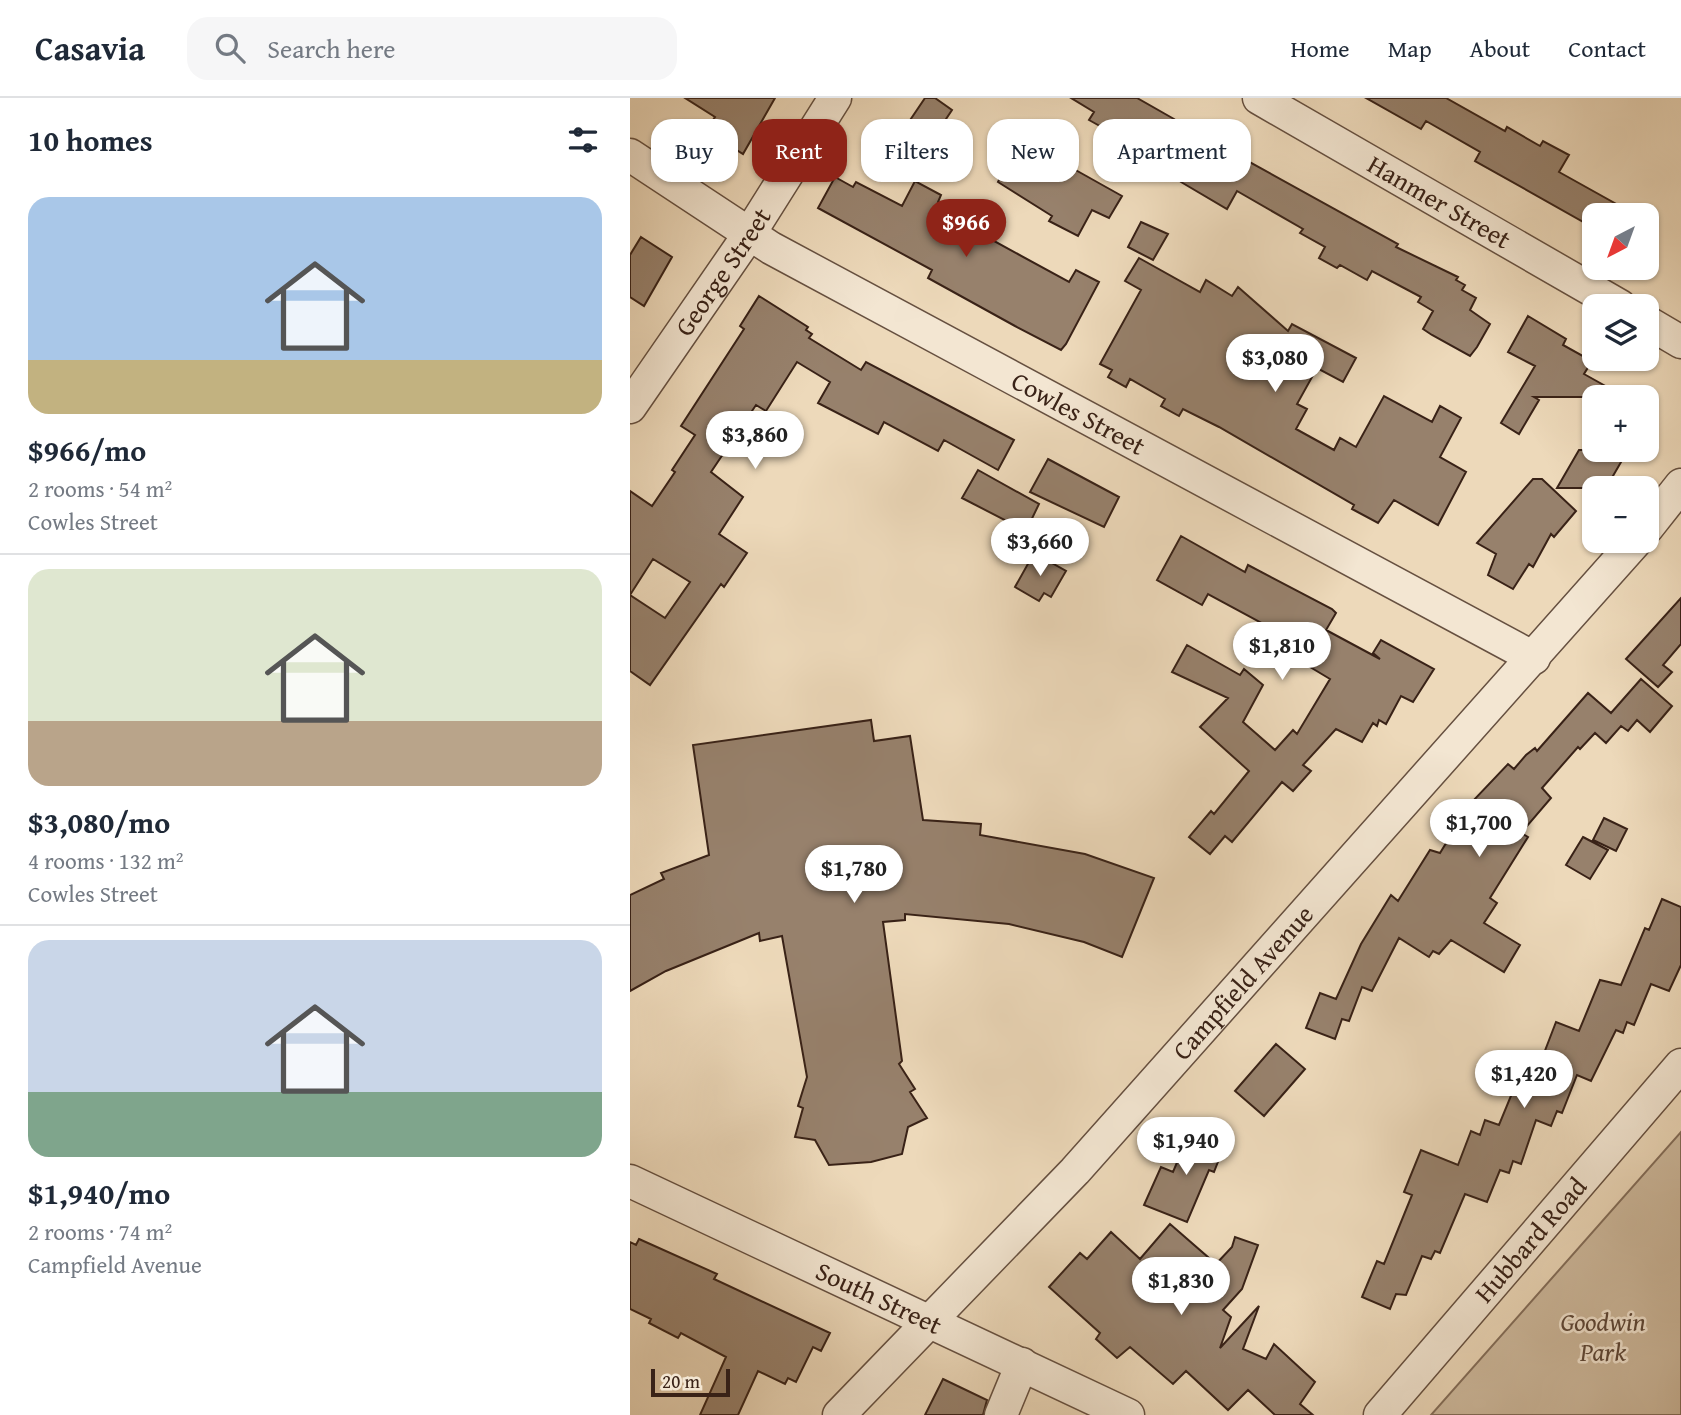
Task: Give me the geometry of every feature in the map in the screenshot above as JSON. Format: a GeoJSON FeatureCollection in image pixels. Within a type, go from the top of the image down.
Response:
{"type":"FeatureCollection","features":[{"type":"Feature","properties":{"kind":"street","name":"George Street"},"geometry":{"type":"LineString","coordinates":[[630,407],[748,236],[835,98]]}},
{"type":"Feature","properties":{"kind":"street","name":"Hanmer Street"},"geometry":{"type":"LineString","coordinates":[[1259,98],[1599,294]]}},
{"type":"Feature","properties":{"kind":"street","name":"Cowles Street"},"geometry":{"type":"LineString","coordinates":[[630,155],[748,236],[1534,658]]}},
{"type":"Feature","properties":{"kind":"street"},"geometry":{"type":"LineString","coordinates":[[1659,329],[1681,342]]}},
{"type":"Feature","properties":{"kind":"street"},"geometry":{"type":"LineString","coordinates":[[1659,512],[1681,485]]}},
{"type":"Feature","properties":{"kind":"street","name":"Campfield Avenue"},"geometry":{"type":"LineString","coordinates":[[841,1415],[1075,1171],[1626,553]]}},
{"type":"Feature","properties":{"kind":"street","name":"Hubbard Road"},"geometry":{"type":"LineString","coordinates":[[1380,1415],[1681,1065]]}},
{"type":"Feature","properties":{"kind":"street","name":"South Street"},"geometry":{"type":"LineString","coordinates":[[630,1181],[1128,1415]]}},
{"type":"Feature","properties":{"kind":"street"},"geometry":{"type":"LineString","coordinates":[[1001,1415],[1022,1364]]}},
{"type":"Feature","properties":{"kind":"green space","name":"Goodwin Park"},"geometry":{"type":"Polygon","coordinates":[[[1681,1132],[1681,1415],[1431,1415],[1681,1132]]]}},
{"type":"Feature","properties":{"kind":"building"},"geometry":{"type":"Polygon","coordinates":[[[685,98],[775,98],[763,119],[752,119],[752,138],[743,154],[738,151],[738,119],[714,119],[715,117],[685,98]]]}},
{"type":"Feature","properties":{"kind":"building"},"geometry":{"type":"Polygon","coordinates":[[[925,98],[935,98],[952,110],[946,119],[911,119],[925,98]]]}},
{"type":"Feature","properties":{"kind":"building"},"geometry":{"type":"Polygon","coordinates":[[[1071,98],[1137,98],[1174,119],[1093,119],[1093,122],[1089,120],[1094,112],[1071,98]]]}},
{"type":"Feature","properties":{"kind":"building"},"geometry":{"type":"Polygon","coordinates":[[[1366,98],[1446,98],[1505,131],[1507,127],[1540,146],[1543,141],[1569,155],[1559,172],[1615,203],[1582,203],[1582,221],[1475,161],[1480,152],[1426,121],[1421,129],[1366,98]]]}},
{"type":"Feature","properties":{"kind":"building"},"geometry":{"type":"Polygon","coordinates":[[[1251,163],[1398,244],[1396,247],[1458,277],[1456,280],[1465,285],[1462,290],[1476,298],[1470,310],[1490,324],[1470,356],[1423,329],[1433,311],[1418,302],[1421,297],[1372,271],[1367,280],[1340,265],[1337,268],[1319,258],[1325,247],[1300,233],[1303,229],[1237,191],[1227,209],[1181,182],[1251,182],[1251,163]]]}},
{"type":"Feature","properties":{"kind":"building"},"geometry":{"type":"Polygon","coordinates":[[[1079,172],[1122,196],[1109,218],[1092,210],[1078,236],[1049,221],[1052,216],[998,182],[1079,182],[1079,172]]]}},
{"type":"Feature","properties":{"kind":"building"},"geometry":{"type":"Polygon","coordinates":[[[832,182],[844,182],[853,187],[856,182],[902,206],[917,182],[941,195],[938,202],[978,223],[974,230],[1069,282],[1076,270],[1099,282],[1061,350],[928,278],[932,270],[818,208],[832,182]]]}},
{"type":"Feature","properties":{"kind":"building"},"geometry":{"type":"Polygon","coordinates":[[[1141,222],[1168,234],[1153,260],[1128,247],[1141,222]]]}},
{"type":"Feature","properties":{"kind":"building"},"geometry":{"type":"Polygon","coordinates":[[[641,237],[672,257],[644,306],[630,297],[630,255],[641,237]]]}},
{"type":"Feature","properties":{"kind":"building"},"geometry":{"type":"Polygon","coordinates":[[[1139,258],[1200,292],[1206,280],[1232,296],[1238,287],[1288,331],[1292,324],[1356,358],[1343,382],[1317,368],[1297,404],[1307,409],[1296,429],[1334,450],[1340,438],[1356,447],[1384,396],[1432,422],[1440,406],[1461,418],[1440,457],[1466,472],[1438,525],[1394,500],[1378,523],[1352,509],[1354,505],[1219,427],[1183,409],[1179,416],[1161,406],[1165,399],[1130,379],[1126,387],[1108,377],[1112,370],[1100,364],[1141,290],[1125,281],[1139,258]]]}},
{"type":"Feature","properties":{"kind":"building"},"geometry":{"type":"Polygon","coordinates":[[[759,296],[808,327],[806,330],[812,334],[809,338],[861,370],[866,362],[1014,440],[998,470],[944,440],[938,451],[884,422],[878,434],[818,403],[830,382],[797,362],[766,411],[756,405],[711,472],[743,497],[719,534],[747,553],[724,587],[721,584],[650,685],[630,671],[630,595],[630,491],[652,506],[675,472],[672,470],[695,435],[681,426],[744,329],[740,326],[759,296]],[[653,559],[630,595],[665,618],[690,582],[653,559]]]}},
{"type":"Feature","properties":{"kind":"building"},"geometry":{"type":"Polygon","coordinates":[[[1528,316],[1566,339],[1563,345],[1582,355],[1582,371],[1586,371],[1584,374],[1604,385],[1582,385],[1582,397],[1534,397],[1539,400],[1519,434],[1501,423],[1535,366],[1508,352],[1528,316]]]}},
{"type":"Feature","properties":{"kind":"building"},"geometry":{"type":"Polygon","coordinates":[[[1579,450],[1582,450],[1582,462],[1621,462],[1613,476],[1582,476],[1582,488],[1557,488],[1579,450]]]}},
{"type":"Feature","properties":{"kind":"building"},"geometry":{"type":"Polygon","coordinates":[[[1048,459],[1119,497],[1104,527],[1030,492],[1048,459]]]}},
{"type":"Feature","properties":{"kind":"building"},"geometry":{"type":"Polygon","coordinates":[[[978,470],[1039,504],[1026,531],[962,498],[978,470]]]}},
{"type":"Feature","properties":{"kind":"building"},"geometry":{"type":"Polygon","coordinates":[[[1533,479],[1542,479],[1576,511],[1554,537],[1551,534],[1533,567],[1529,564],[1513,589],[1488,575],[1496,554],[1477,543],[1533,479]]]}},
{"type":"Feature","properties":{"kind":"building"},"geometry":{"type":"Polygon","coordinates":[[[1181,536],[1245,572],[1248,565],[1332,609],[1336,613],[1326,630],[1380,659],[1373,653],[1381,640],[1434,669],[1413,702],[1401,696],[1386,724],[1379,720],[1377,726],[1373,723],[1362,742],[1336,729],[1303,765],[1311,771],[1293,791],[1282,782],[1232,842],[1225,836],[1210,854],[1189,837],[1211,811],[1214,814],[1249,771],[1200,727],[1228,698],[1172,672],[1187,645],[1240,675],[1244,669],[1263,685],[1243,722],[1275,750],[1293,730],[1297,734],[1330,679],[1295,658],[1292,663],[1274,653],[1284,635],[1208,594],[1202,605],[1157,580],[1181,536]]]}},
{"type":"Feature","properties":{"kind":"building"},"geometry":{"type":"Polygon","coordinates":[[[1034,553],[1066,571],[1051,597],[1044,593],[1039,601],[1015,587],[1034,553]]]}},
{"type":"Feature","properties":{"kind":"building"},"geometry":{"type":"Polygon","coordinates":[[[1681,598],[1681,644],[1663,665],[1672,672],[1658,687],[1626,659],[1681,598]]]}},
{"type":"Feature","properties":{"kind":"building"},"geometry":{"type":"Polygon","coordinates":[[[1641,679],[1672,706],[1650,732],[1637,720],[1628,731],[1621,726],[1606,743],[1595,733],[1580,749],[1578,747],[1542,788],[1551,798],[1521,833],[1528,837],[1490,898],[1497,903],[1484,923],[1520,945],[1504,972],[1451,940],[1439,954],[1433,951],[1429,957],[1399,938],[1372,991],[1362,987],[1349,1021],[1342,1019],[1335,1039],[1306,1028],[1320,993],[1336,999],[1361,944],[1391,895],[1398,901],[1430,850],[1440,853],[1470,804],[1508,764],[1514,769],[1526,755],[1535,748],[1537,751],[1588,693],[1611,713],[1641,679]]]}},
{"type":"Feature","properties":{"kind":"building"},"geometry":{"type":"Polygon","coordinates":[[[871,720],[874,741],[910,736],[923,820],[981,824],[980,835],[1085,854],[1154,878],[1122,957],[1084,942],[1009,924],[905,914],[905,920],[883,922],[902,1061],[899,1064],[915,1089],[910,1092],[927,1118],[908,1127],[902,1154],[871,1162],[829,1165],[815,1140],[795,1137],[803,1108],[798,1106],[807,1077],[782,936],[760,941],[759,933],[666,971],[630,991],[630,895],[664,879],[661,873],[709,855],[693,745],[871,720]]]}},
{"type":"Feature","properties":{"kind":"building"},"geometry":{"type":"Polygon","coordinates":[[[1604,818],[1627,829],[1616,851],[1593,840],[1604,818]]]}},
{"type":"Feature","properties":{"kind":"building"},"geometry":{"type":"Polygon","coordinates":[[[1583,837],[1608,850],[1590,879],[1566,865],[1583,837]]]}},
{"type":"Feature","properties":{"kind":"building"},"geometry":{"type":"Polygon","coordinates":[[[1662,899],[1681,907],[1681,965],[1669,991],[1651,984],[1634,1025],[1627,1022],[1623,1033],[1616,1030],[1591,1081],[1577,1075],[1562,1113],[1557,1111],[1551,1126],[1536,1120],[1521,1164],[1513,1161],[1509,1173],[1500,1170],[1487,1202],[1465,1194],[1440,1253],[1435,1251],[1431,1259],[1422,1256],[1406,1295],[1396,1294],[1390,1309],[1362,1297],[1377,1261],[1384,1264],[1412,1195],[1404,1192],[1421,1150],[1458,1165],[1471,1131],[1480,1135],[1485,1120],[1499,1125],[1522,1069],[1536,1074],[1556,1022],[1579,1031],[1600,980],[1621,985],[1645,928],[1649,930],[1662,899]]]}},
{"type":"Feature","properties":{"kind":"building"},"geometry":{"type":"Polygon","coordinates":[[[1276,1044],[1305,1069],[1264,1116],[1235,1091],[1276,1044]]]}},
{"type":"Feature","properties":{"kind":"building"},"geometry":{"type":"Polygon","coordinates":[[[1197,1128],[1226,1141],[1214,1172],[1209,1170],[1187,1222],[1144,1205],[1161,1167],[1173,1172],[1184,1146],[1189,1148],[1197,1128]]]}},
{"type":"Feature","properties":{"kind":"building"},"geometry":{"type":"Polygon","coordinates":[[[1170,1224],[1216,1264],[1232,1247],[1235,1237],[1258,1245],[1242,1289],[1223,1310],[1231,1317],[1220,1348],[1259,1306],[1243,1349],[1266,1359],[1274,1344],[1315,1382],[1300,1404],[1313,1415],[1275,1415],[1248,1390],[1228,1410],[1186,1371],[1173,1384],[1130,1347],[1117,1358],[1096,1339],[1100,1333],[1049,1287],[1080,1253],[1087,1259],[1111,1232],[1140,1259],[1170,1224]]]}},
{"type":"Feature","properties":{"kind":"building"},"geometry":{"type":"Polygon","coordinates":[[[639,1239],[717,1274],[714,1279],[830,1333],[821,1351],[813,1347],[796,1382],[788,1378],[785,1384],[758,1371],[738,1415],[700,1415],[726,1357],[681,1333],[678,1338],[649,1323],[651,1319],[630,1309],[630,1242],[636,1245],[639,1239]]]}},
{"type":"Feature","properties":{"kind":"building"},"geometry":{"type":"Polygon","coordinates":[[[943,1379],[987,1400],[983,1415],[925,1415],[943,1379]]]}}]}
